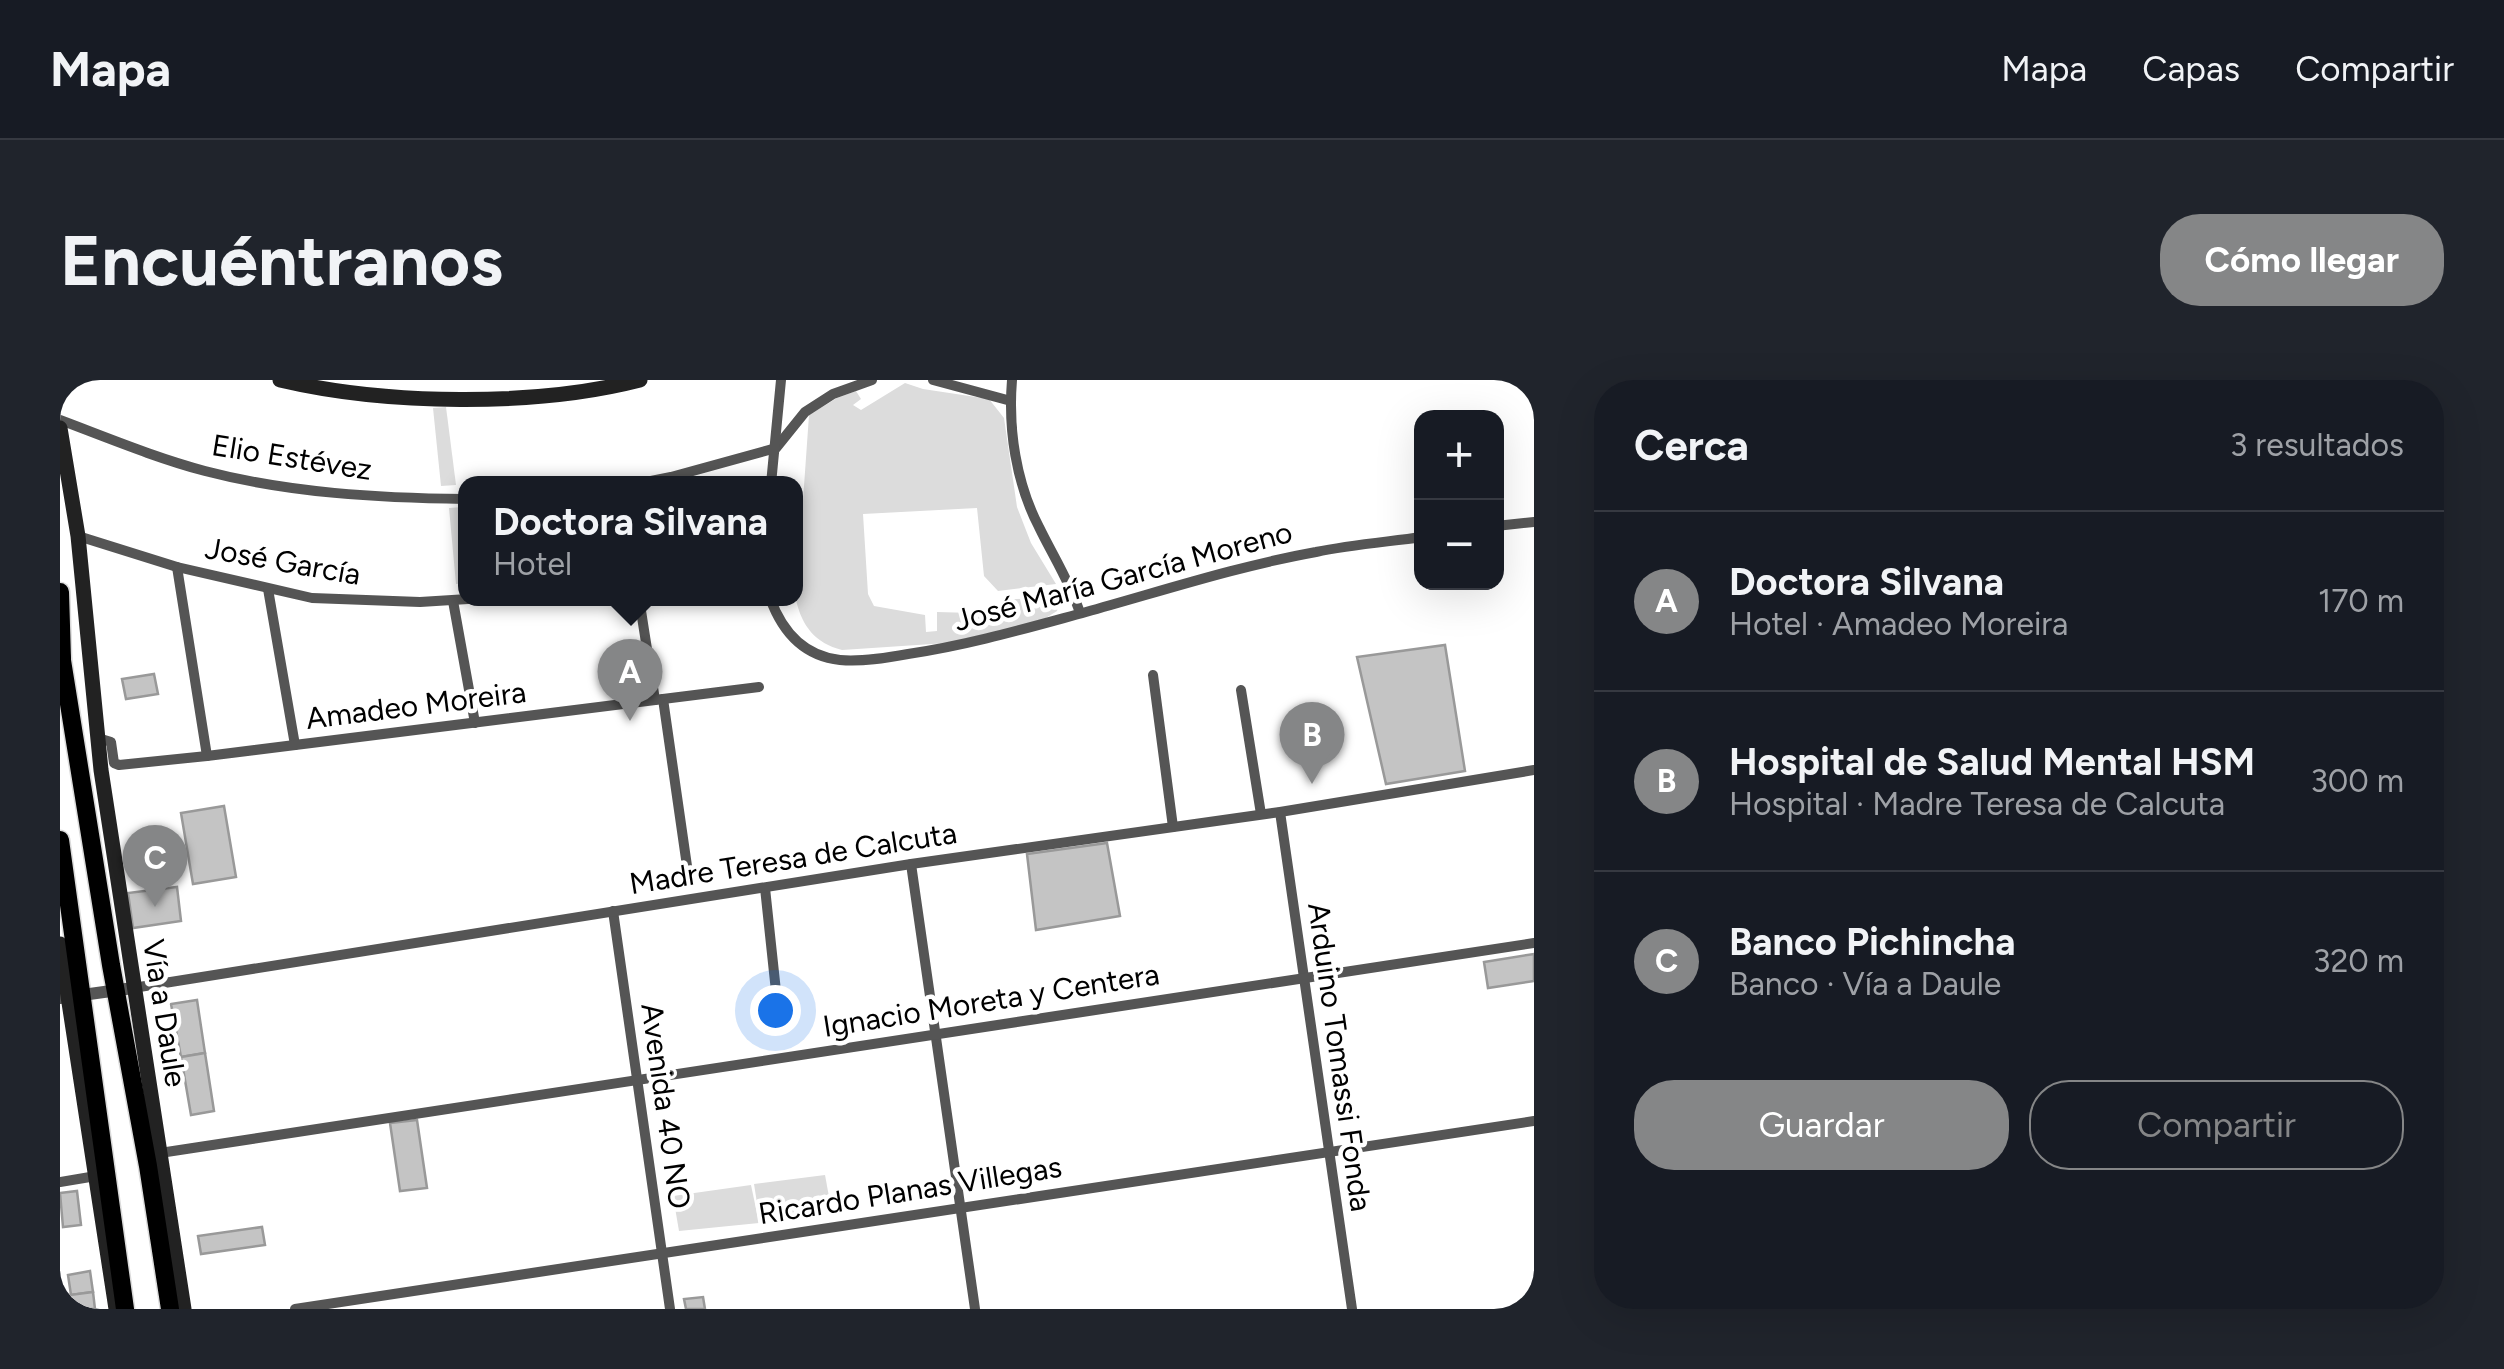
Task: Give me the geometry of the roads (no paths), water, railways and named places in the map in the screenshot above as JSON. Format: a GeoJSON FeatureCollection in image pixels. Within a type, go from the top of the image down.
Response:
{"type":"FeatureCollection","features":[{"type":"Feature","properties":{"kind":"main road"},"geometry":{"type":"LineString","coordinates":[[280,380],[439,399],[533,397],[640,380]]}},
{"type":"Feature","properties":{"kind":"main road","name":"Vía a Daule"},"geometry":{"type":"LineString","coordinates":[[60,428],[78,536],[126,986],[170,1309]]}},
{"type":"Feature","properties":{"kind":"main road","name":"Vía a Daule"},"geometry":{"type":"LineString","coordinates":[[60,592],[61,654],[111,965],[126,986],[160,1153],[184,1309]]}},
{"type":"Feature","properties":{"kind":"main road"},"geometry":{"type":"LineString","coordinates":[[60,840],[70,997],[96,1176],[126,1309]]}},
{"type":"Feature","properties":{"kind":"main road"},"geometry":{"type":"LineString","coordinates":[[60,944],[113,1258],[116,1309]]}},
{"type":"Feature","properties":{"kind":"street"},"geometry":{"type":"LineString","coordinates":[[773,476],[781,380]]}},
{"type":"Feature","properties":{"kind":"street"},"geometry":{"type":"LineString","coordinates":[[675,476],[776,448],[805,412],[833,394],[872,380]]}},
{"type":"Feature","properties":{"kind":"street"},"geometry":{"type":"LineString","coordinates":[[933,380],[1010,401]]}},
{"type":"Feature","properties":{"kind":"street"},"geometry":{"type":"LineString","coordinates":[[1012,380],[1015,453],[1026,498],[1071,586],[1080,614]]}},
{"type":"Feature","properties":{"kind":"street","name":"Elio Estévez"},"geometry":{"type":"LineString","coordinates":[[60,420],[204,471],[275,486],[458,499]]}},
{"type":"Feature","properties":{"kind":"street"},"geometry":{"type":"LineString","coordinates":[[1504,525],[1534,522]]}},
{"type":"Feature","properties":{"kind":"street","name":"José García"},"geometry":{"type":"LineString","coordinates":[[78,536],[177,567],[312,598],[458,601]]}},
{"type":"Feature","properties":{"kind":"street","name":"José María García Moreno"},"geometry":{"type":"LineString","coordinates":[[773,606],[788,635],[809,651],[838,660],[873,660],[938,650],[1035,627],[1226,572],[1316,552],[1414,538]]}},
{"type":"Feature","properties":{"kind":"street"},"geometry":{"type":"LineString","coordinates":[[177,567],[206,756]]}},
{"type":"Feature","properties":{"kind":"street"},"geometry":{"type":"LineString","coordinates":[[268,589],[295,745]]}},
{"type":"Feature","properties":{"kind":"street"},"geometry":{"type":"LineString","coordinates":[[453,601],[475,722]]}},
{"type":"Feature","properties":{"kind":"street"},"geometry":{"type":"LineString","coordinates":[[641,606],[687,866]]}},
{"type":"Feature","properties":{"kind":"street"},"geometry":{"type":"LineString","coordinates":[[1153,674],[1173,827]]}},
{"type":"Feature","properties":{"kind":"street","name":"Amadeo Moreira"},"geometry":{"type":"LineString","coordinates":[[98,738],[110,742],[116,764],[759,687]]}},
{"type":"Feature","properties":{"kind":"street"},"geometry":{"type":"LineString","coordinates":[[1241,690],[1261,814]]}},
{"type":"Feature","properties":{"kind":"street","name":"Madre Teresa de Calcuta"},"geometry":{"type":"LineString","coordinates":[[70,997],[1534,770]]}},
{"type":"Feature","properties":{"kind":"street","name":"Arduino Tomassi Fonda"},"geometry":{"type":"LineString","coordinates":[[1280,812],[1352,1309]]}},
{"type":"Feature","properties":{"kind":"street"},"geometry":{"type":"LineString","coordinates":[[911,864],[976,1309]]}},
{"type":"Feature","properties":{"kind":"street"},"geometry":{"type":"LineString","coordinates":[[765,888],[778,1010]]}},
{"type":"Feature","properties":{"kind":"street","name":"Avenida 40 NO"},"geometry":{"type":"LineString","coordinates":[[613,911],[670,1309]]}},
{"type":"Feature","properties":{"kind":"street","name":"Ignacio Moreta y Centera"},"geometry":{"type":"LineString","coordinates":[[160,1153],[1534,943]]}},
{"type":"Feature","properties":{"kind":"street","name":"Ricardo Planas Villegas"},"geometry":{"type":"LineString","coordinates":[[294,1309],[1534,1121]]}},
{"type":"Feature","properties":{"kind":"street"},"geometry":{"type":"LineString","coordinates":[[60,1182],[96,1176]]}},
{"type":"Feature","properties":{"kind":"place","name":"Doctora Silvana"},"geometry":{"type":"Point","coordinates":[630,721]}},
{"type":"Feature","properties":{"kind":"place","name":"Hospital de Salud Mental HSM"},"geometry":{"type":"Point","coordinates":[1312,784]}},
{"type":"Feature","properties":{"kind":"place","name":"Banco Pichincha"},"geometry":{"type":"Point","coordinates":[155,907]}}]}
